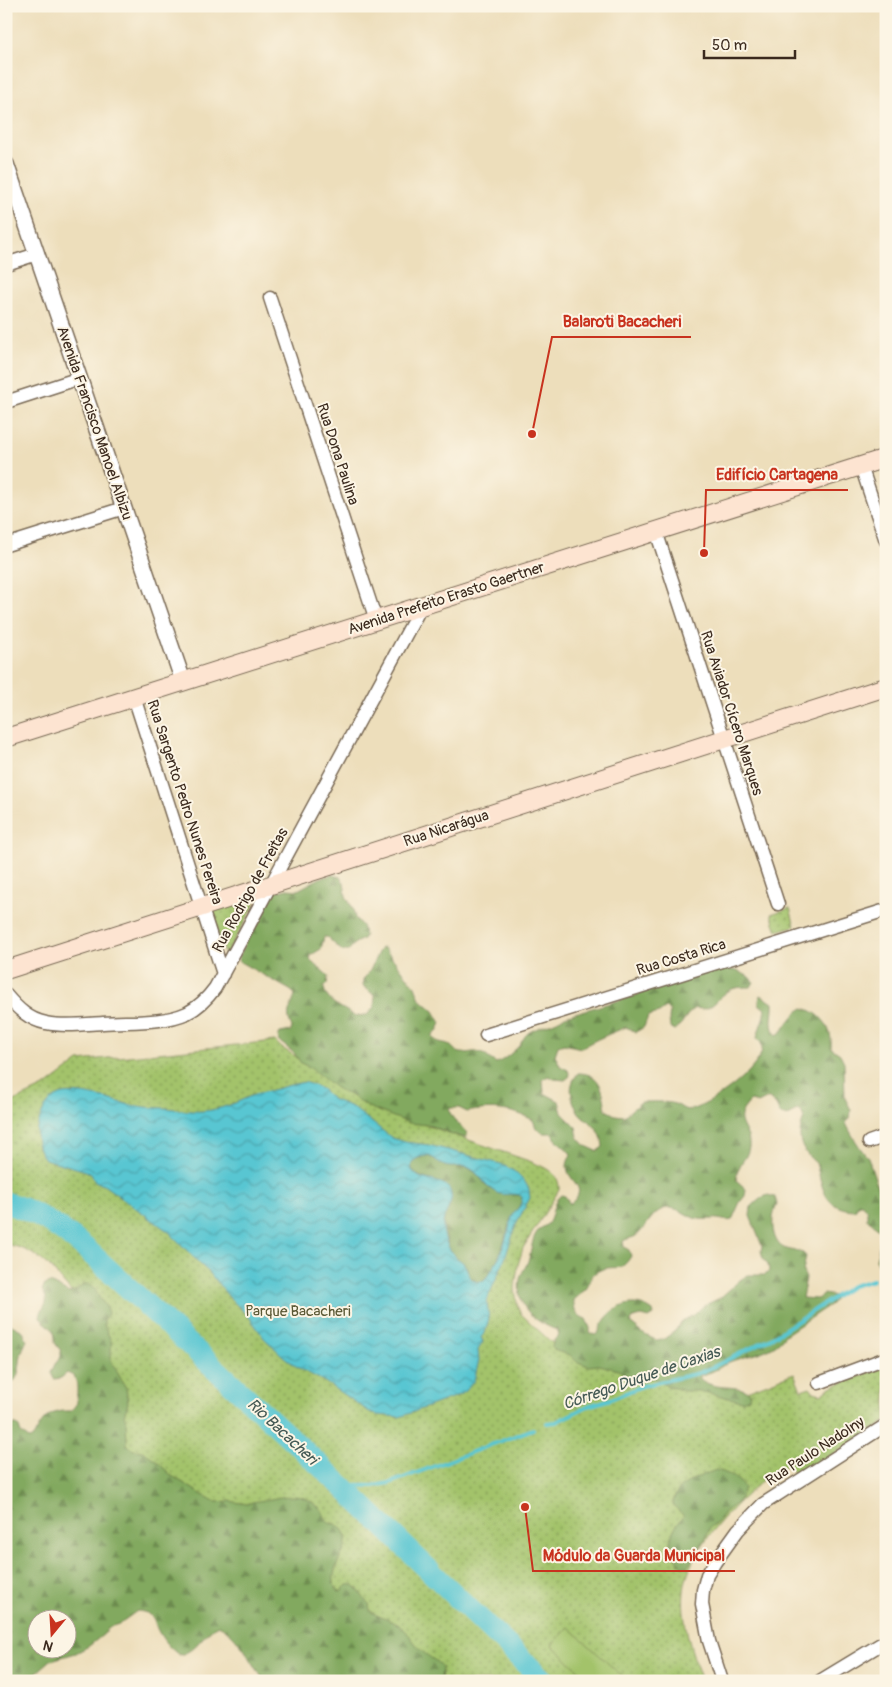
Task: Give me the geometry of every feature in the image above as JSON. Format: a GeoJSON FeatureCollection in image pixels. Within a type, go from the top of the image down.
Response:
{"type":"FeatureCollection","features":[{"type":"Feature","properties":{"kind":"main road","name":"Avenida Prefeito Erasto Gaertner"},"geometry":{"type":"LineString","coordinates":[[6,738],[886,458]]}},
{"type":"Feature","properties":{"kind":"main road","name":"Rua Nicarágua"},"geometry":{"type":"LineString","coordinates":[[6,970],[886,686]]}},
{"type":"Feature","properties":{"kind":"street","name":"Avenida Francisco Manoel Albizu"},"geometry":{"type":"LineString","coordinates":[[6,164],[183,681]]}},
{"type":"Feature","properties":{"kind":"street"},"geometry":{"type":"LineString","coordinates":[[6,264],[37,254]]}},
{"type":"Feature","properties":{"kind":"street","name":"Rua Dona Paulina"},"geometry":{"type":"LineString","coordinates":[[270,298],[376,620]]}},
{"type":"Feature","properties":{"kind":"street"},"geometry":{"type":"LineString","coordinates":[[6,402],[80,378]]}},
{"type":"Feature","properties":{"kind":"street"},"geometry":{"type":"LineString","coordinates":[[861,466],[886,541]]}},
{"type":"Feature","properties":{"kind":"street"},"geometry":{"type":"LineString","coordinates":[[6,545],[124,508]]}},
{"type":"Feature","properties":{"kind":"street","name":"Rua Aviador Cícero Marques"},"geometry":{"type":"LineString","coordinates":[[656,531],[778,904]]}},
{"type":"Feature","properties":{"kind":"street","name":"Rua Rodrigo de Freitas"},"geometry":{"type":"LineString","coordinates":[[6,995],[26,1015],[45,1023],[67,1025],[164,1020],[186,1013],[198,1007],[207,999],[273,884],[422,606]]}},
{"type":"Feature","properties":{"kind":"street","name":"Rua Sargento Pedro Nunes Pereira"},"geometry":{"type":"LineString","coordinates":[[134,697],[223,974]]}},
{"type":"Feature","properties":{"kind":"street","name":"Rua Costa Rica"},"geometry":{"type":"LineString","coordinates":[[486,1035],[886,910]]}},
{"type":"Feature","properties":{"kind":"street"},"geometry":{"type":"LineString","coordinates":[[869,1142],[886,1136]]}},
{"type":"Feature","properties":{"kind":"street"},"geometry":{"type":"LineString","coordinates":[[819,1383],[886,1358]]}},
{"type":"Feature","properties":{"kind":"street","name":"Rua Paulo Nadolny"},"geometry":{"type":"LineString","coordinates":[[722,1681],[708,1641],[704,1622],[703,1590],[707,1575],[720,1554],[738,1530],[763,1504],[886,1425]]}},
{"type":"Feature","properties":{"kind":"street"},"geometry":{"type":"LineString","coordinates":[[820,1681],[886,1642]]}},
{"type":"Feature","properties":{"kind":"green space"},"geometry":{"type":"Polygon","coordinates":[[[332,875],[340,877],[344,883],[346,896],[353,909],[355,918],[362,926],[365,935],[363,939],[355,943],[348,951],[342,951],[327,937],[324,937],[321,949],[311,955],[310,959],[312,962],[328,976],[327,984],[324,987],[325,993],[331,1001],[354,1016],[367,1015],[374,1007],[375,996],[363,986],[363,979],[369,972],[378,952],[381,948],[384,948],[415,986],[420,999],[434,1011],[441,1023],[438,1030],[433,1034],[433,1038],[438,1042],[448,1044],[456,1051],[464,1053],[477,1052],[497,1063],[514,1051],[527,1034],[533,1030],[565,1016],[634,996],[672,981],[725,968],[748,976],[754,982],[751,987],[730,990],[714,1004],[706,1008],[696,1008],[689,1013],[675,1030],[670,1027],[670,1011],[666,1008],[659,1013],[648,1016],[644,1027],[636,1032],[626,1027],[581,1048],[564,1044],[558,1046],[555,1055],[560,1066],[568,1070],[570,1076],[565,1080],[554,1079],[548,1076],[543,1080],[544,1093],[559,1101],[562,1113],[576,1127],[578,1137],[586,1146],[597,1151],[603,1147],[601,1136],[597,1129],[579,1113],[572,1096],[572,1084],[578,1073],[592,1076],[596,1079],[604,1096],[606,1110],[615,1115],[624,1116],[641,1102],[671,1103],[689,1110],[721,1095],[744,1076],[760,1057],[762,1047],[757,1038],[765,1009],[759,1004],[761,995],[773,1003],[772,1024],[777,1035],[795,1014],[803,1008],[815,1013],[828,1028],[831,1048],[840,1054],[844,1062],[845,1098],[851,1110],[850,1118],[846,1123],[868,1157],[886,1212],[886,1274],[883,1273],[876,1259],[880,1241],[879,1232],[877,1227],[867,1219],[867,1211],[862,1204],[859,1204],[855,1210],[844,1209],[836,1206],[826,1196],[816,1163],[806,1153],[801,1143],[800,1132],[804,1118],[801,1111],[796,1110],[791,1115],[780,1114],[776,1105],[768,1098],[758,1103],[751,1101],[741,1114],[742,1124],[749,1140],[749,1147],[738,1169],[736,1180],[746,1189],[745,1196],[740,1202],[732,1220],[697,1219],[673,1208],[663,1209],[654,1215],[641,1232],[623,1241],[624,1247],[629,1250],[631,1256],[624,1265],[602,1269],[592,1275],[587,1288],[574,1300],[575,1309],[580,1316],[586,1319],[590,1333],[595,1335],[598,1334],[606,1318],[620,1307],[628,1304],[645,1306],[653,1311],[654,1315],[649,1318],[642,1316],[633,1318],[630,1323],[645,1335],[656,1340],[664,1339],[675,1331],[682,1321],[694,1315],[703,1306],[720,1298],[740,1280],[748,1275],[765,1275],[769,1271],[768,1264],[763,1258],[761,1251],[762,1246],[750,1216],[751,1207],[761,1198],[768,1195],[775,1197],[777,1204],[773,1227],[779,1245],[803,1253],[806,1256],[803,1272],[806,1278],[802,1298],[817,1299],[824,1294],[834,1296],[835,1299],[831,1304],[785,1335],[767,1350],[729,1362],[711,1372],[700,1375],[700,1379],[707,1383],[720,1387],[740,1388],[750,1393],[749,1398],[742,1401],[700,1391],[685,1391],[668,1386],[657,1379],[629,1376],[618,1370],[600,1365],[588,1366],[576,1361],[570,1355],[556,1351],[552,1347],[554,1340],[559,1335],[557,1330],[549,1327],[528,1312],[523,1305],[519,1289],[521,1277],[538,1230],[551,1219],[556,1201],[561,1195],[565,1196],[570,1204],[578,1193],[578,1189],[568,1172],[567,1164],[571,1154],[552,1133],[543,1133],[536,1128],[533,1120],[517,1113],[492,1109],[467,1112],[459,1108],[450,1108],[449,1111],[453,1118],[467,1133],[467,1137],[461,1137],[428,1125],[409,1123],[368,1107],[340,1091],[312,1069],[301,1063],[294,1053],[280,1042],[278,1037],[280,1033],[291,1031],[289,1010],[295,994],[240,962],[238,958],[270,893],[287,889],[298,890],[320,878],[332,875]]]}},
{"type":"Feature","properties":{"kind":"green space"},"geometry":{"type":"Polygon","coordinates":[[[249,900],[254,902],[254,906],[228,951],[224,953],[212,917],[213,911],[249,900]]]}},
{"type":"Feature","properties":{"kind":"green space"},"geometry":{"type":"Polygon","coordinates":[[[790,908],[795,926],[777,931],[771,914],[790,908]]]}},
{"type":"Feature","properties":{"kind":"green space","name":"Parque Bacacheri"},"geometry":{"type":"Polygon","coordinates":[[[275,1041],[282,1048],[365,1099],[394,1114],[532,1162],[555,1175],[559,1184],[559,1190],[523,1248],[518,1265],[515,1288],[517,1304],[521,1314],[555,1344],[701,1386],[744,1392],[794,1373],[801,1390],[810,1387],[814,1392],[821,1394],[831,1387],[886,1366],[886,1422],[796,1477],[790,1468],[785,1466],[768,1476],[716,1527],[698,1553],[686,1580],[684,1605],[690,1644],[702,1681],[337,1681],[120,1441],[72,1293],[51,1268],[37,1256],[21,1248],[6,1244],[6,1105],[46,1086],[79,1061],[275,1041]]]}},
{"type":"Feature","properties":{"kind":"green space"},"geometry":{"type":"Polygon","coordinates":[[[425,1156],[445,1165],[472,1170],[489,1188],[520,1194],[522,1197],[521,1204],[510,1221],[497,1261],[483,1281],[474,1281],[470,1277],[465,1265],[449,1248],[444,1221],[451,1202],[442,1184],[417,1175],[412,1168],[414,1160],[425,1156]]]}},
{"type":"Feature","properties":{"kind":"green space"},"geometry":{"type":"Polygon","coordinates":[[[50,1283],[69,1293],[77,1290],[84,1284],[90,1285],[106,1307],[108,1314],[104,1319],[104,1325],[111,1341],[111,1361],[126,1388],[128,1403],[124,1415],[127,1444],[133,1450],[142,1451],[152,1457],[172,1476],[216,1502],[229,1501],[247,1504],[295,1496],[312,1502],[321,1509],[328,1522],[336,1524],[344,1531],[345,1546],[335,1571],[336,1590],[341,1591],[347,1585],[354,1585],[369,1604],[370,1611],[399,1625],[423,1652],[442,1667],[441,1681],[264,1681],[238,1641],[218,1625],[208,1632],[191,1650],[179,1655],[164,1640],[151,1616],[137,1611],[119,1624],[109,1627],[104,1634],[78,1652],[78,1610],[28,1610],[28,1660],[51,1660],[27,1681],[6,1681],[8,1545],[6,1543],[6,1429],[8,1426],[15,1424],[19,1427],[21,1433],[29,1439],[33,1438],[47,1417],[57,1412],[71,1411],[77,1403],[77,1386],[74,1376],[67,1373],[61,1378],[54,1379],[51,1373],[61,1357],[61,1351],[55,1343],[53,1331],[40,1318],[46,1302],[42,1290],[45,1285],[50,1283]]]}},
{"type":"Feature","properties":{"kind":"green space"},"geometry":{"type":"Polygon","coordinates":[[[6,1322],[23,1331],[27,1340],[21,1353],[16,1378],[11,1385],[6,1387],[6,1322]]]}},
{"type":"Feature","properties":{"kind":"green space"},"geometry":{"type":"Polygon","coordinates":[[[716,1470],[735,1478],[744,1488],[738,1502],[724,1512],[717,1523],[710,1527],[705,1539],[688,1566],[682,1566],[673,1554],[671,1547],[672,1534],[684,1516],[673,1505],[674,1498],[688,1482],[716,1470]]]}},
{"type":"Feature","properties":{"kind":"green space"},"geometry":{"type":"Polygon","coordinates":[[[569,1627],[627,1681],[590,1681],[552,1645],[569,1627]]]}},
{"type":"Feature","properties":{"kind":"water"},"geometry":{"type":"Polygon","coordinates":[[[305,1082],[322,1089],[332,1099],[352,1107],[392,1138],[429,1145],[501,1164],[514,1171],[529,1189],[530,1198],[517,1222],[504,1261],[489,1295],[487,1302],[489,1319],[485,1333],[481,1337],[483,1342],[478,1350],[479,1360],[474,1381],[462,1394],[400,1417],[371,1413],[325,1382],[297,1367],[283,1356],[264,1338],[250,1318],[229,1297],[208,1271],[169,1232],[105,1186],[95,1181],[91,1174],[86,1171],[45,1159],[37,1142],[36,1133],[43,1110],[51,1100],[60,1095],[85,1094],[135,1106],[203,1111],[235,1103],[255,1094],[305,1082]],[[421,1157],[414,1161],[411,1166],[412,1169],[418,1176],[441,1183],[449,1188],[451,1202],[443,1222],[446,1242],[455,1256],[464,1264],[472,1280],[483,1281],[492,1270],[499,1256],[511,1218],[520,1205],[522,1197],[517,1194],[497,1193],[489,1188],[471,1169],[445,1166],[429,1157],[421,1157]]]}},
{"type":"Feature","properties":{"kind":"waterway","name":"Rio Bacacheri"},"geometry":{"type":"LineString","coordinates":[[6,1203],[17,1206],[48,1221],[85,1248],[341,1485],[544,1681]]}},
{"type":"Feature","properties":{"kind":"waterway","name":"Córrego Duque de Caxias"},"geometry":{"type":"LineString","coordinates":[[547,1423],[556,1422],[588,1406],[642,1386],[699,1373],[715,1366],[771,1338],[852,1286],[873,1280]]}},
{"type":"Feature","properties":{"kind":"waterway","name":"Córrego Duque de Caxias"},"geometry":{"type":"LineString","coordinates":[[341,1485],[373,1486],[390,1483],[533,1429]]}},
{"type":"Feature","properties":{"kind":"place","name":"Balaroti Bacacheri"},"geometry":{"type":"Point","coordinates":[532,434]}},
{"type":"Feature","properties":{"kind":"place","name":"Edifício Cartagena"},"geometry":{"type":"Point","coordinates":[704,553]}},
{"type":"Feature","properties":{"kind":"place","name":"Módulo da Guarda Municipal"},"geometry":{"type":"Point","coordinates":[525,1507]}}]}
